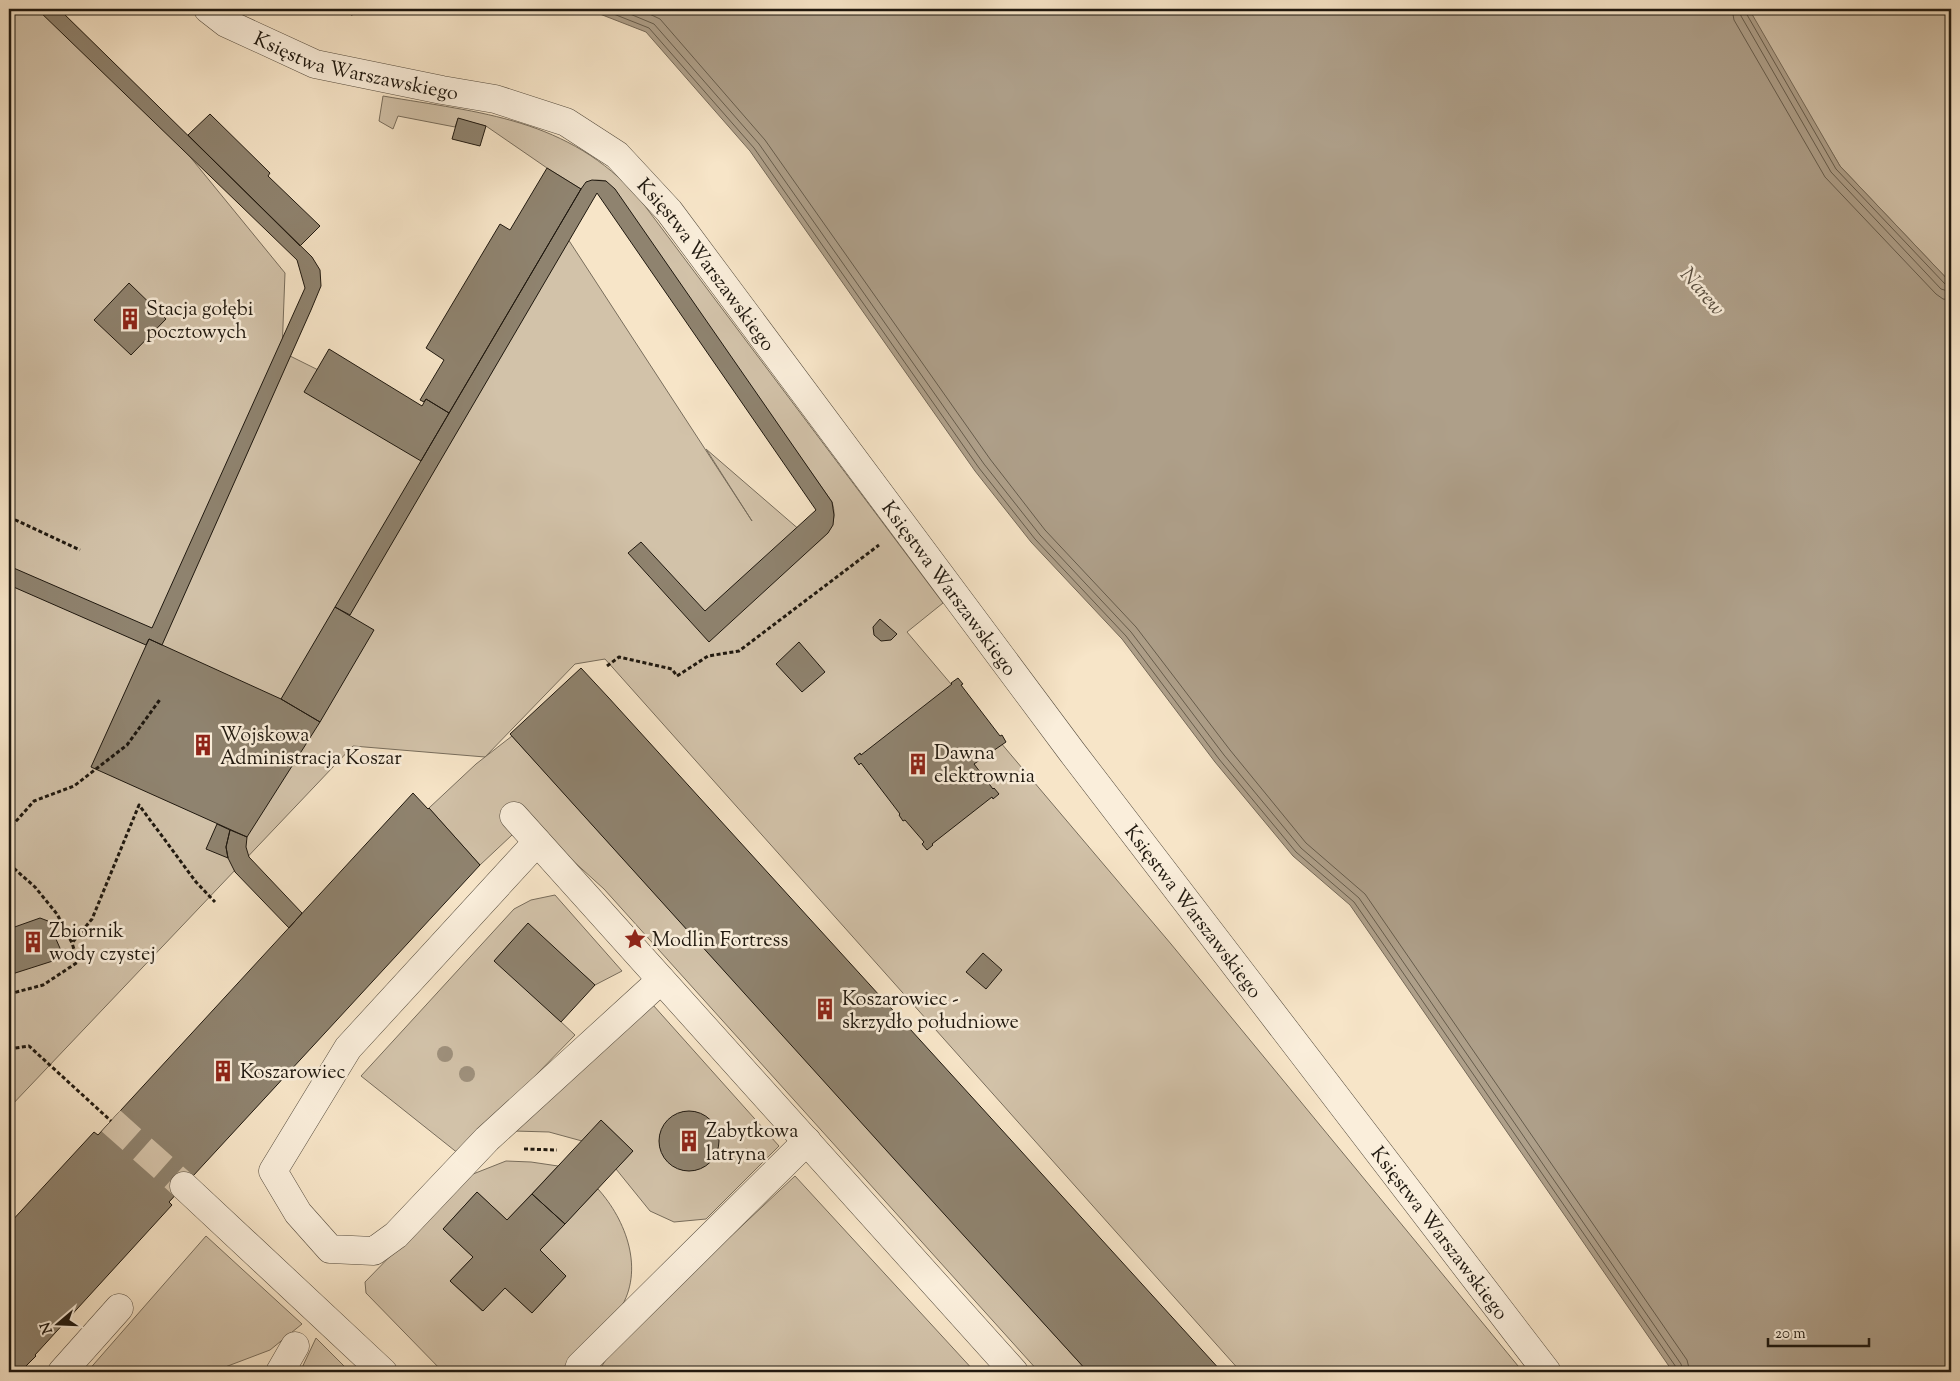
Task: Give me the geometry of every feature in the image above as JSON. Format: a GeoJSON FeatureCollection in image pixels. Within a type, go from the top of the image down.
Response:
{"type":"FeatureCollection","features":[{"type":"Feature","properties":{"kind":"street","name":"Księstwa Warszawskiego"},"geometry":{"type":"LineString","coordinates":[[208,9],[226,23],[315,64],[496,99],[566,122],[617,155],[669,211],[1072,752],[1547,1372]]}},
{"type":"Feature","properties":{"kind":"street"},"geometry":{"type":"LineString","coordinates":[[514,816],[1014,1372]]}},
{"type":"Feature","properties":{"kind":"street"},"geometry":{"type":"LineString","coordinates":[[537,842],[348,1048],[273,1171],[298,1213],[317,1235],[330,1249],[374,1251],[396,1235],[487,1139],[661,980]]}},
{"type":"Feature","properties":{"kind":"street"},"geometry":{"type":"LineString","coordinates":[[578,1372],[580,1366],[807,1141]]}},
{"type":"Feature","properties":{"kind":"street"},"geometry":{"type":"LineString","coordinates":[[184,1186],[384,1372]]}},
{"type":"Feature","properties":{"kind":"street"},"geometry":{"type":"LineString","coordinates":[[62,1372],[119,1308]]}},
{"type":"Feature","properties":{"kind":"street"},"geometry":{"type":"LineString","coordinates":[[280,1372],[295,1346]]}},
{"type":"Feature","properties":{"kind":"path"},"geometry":{"type":"LineString","coordinates":[[9,517],[80,550]]}},
{"type":"Feature","properties":{"kind":"path"},"geometry":{"type":"LineString","coordinates":[[607,666],[620,657],[672,669],[677,676],[708,656],[739,652],[904,526]]}},
{"type":"Feature","properties":{"kind":"path"},"geometry":{"type":"LineString","coordinates":[[9,829],[34,801],[74,786],[127,745],[161,698]]}},
{"type":"Feature","properties":{"kind":"path"},"geometry":{"type":"LineString","coordinates":[[72,942],[92,919],[139,805],[196,882],[215,902]]}},
{"type":"Feature","properties":{"kind":"path"},"geometry":{"type":"LineString","coordinates":[[9,864],[35,887],[57,914],[72,942],[78,962],[43,985],[9,994]]}},
{"type":"Feature","properties":{"kind":"path"},"geometry":{"type":"LineString","coordinates":[[9,1049],[29,1046],[112,1121]]}},
{"type":"Feature","properties":{"kind":"shaded area"},"geometry":{"type":"Polygon","coordinates":[[[9,9],[59,9],[115,65],[285,273],[282,352],[447,434],[566,236],[752,521],[706,449],[816,544],[832,525],[834,509],[832,502],[606,181],[592,181],[581,189],[486,126],[458,119],[455,127],[398,116],[393,129],[379,121],[383,96],[454,108],[521,123],[553,135],[583,151],[612,171],[639,198],[943,603],[907,632],[1171,944],[1523,1372],[1241,1372],[605,659],[575,664],[485,757],[353,746],[9,1108],[9,9]]]}},
{"type":"Feature","properties":{"kind":"shaded area"},"geometry":{"type":"Polygon","coordinates":[[[1746,9],[1951,9],[1951,283],[1840,166],[1746,9]]]}},
{"type":"Feature","properties":{"kind":"shaded area"},"geometry":{"type":"Polygon","coordinates":[[[512,736],[1088,1372],[1039,1372],[604,889],[528,820],[480,865],[429,808],[476,764],[512,736]]]}},
{"type":"Feature","properties":{"kind":"shaded area"},"geometry":{"type":"Polygon","coordinates":[[[555,895],[622,971],[595,985],[528,924],[495,960],[575,1035],[459,1154],[361,1076],[514,909],[531,900],[555,895]]]}},
{"type":"Feature","properties":{"kind":"shaded area"},"geometry":{"type":"Polygon","coordinates":[[[653,1005],[779,1146],[706,1219],[674,1222],[650,1211],[616,1169],[633,1151],[602,1121],[582,1141],[549,1132],[514,1131],[653,1005]]]}},
{"type":"Feature","properties":{"kind":"shaded area"},"geometry":{"type":"Polygon","coordinates":[[[506,1161],[558,1166],[507,1220],[477,1192],[443,1229],[473,1257],[450,1281],[482,1311],[505,1288],[532,1313],[566,1276],[540,1250],[598,1189],[617,1215],[629,1246],[631,1278],[627,1294],[620,1309],[559,1372],[443,1372],[366,1293],[365,1282],[468,1176],[506,1161]]]}},
{"type":"Feature","properties":{"kind":"shaded area"},"geometry":{"type":"Polygon","coordinates":[[[795,1176],[975,1372],[598,1372],[616,1344],[795,1176]]]}},
{"type":"Feature","properties":{"kind":"shaded area"},"geometry":{"type":"Polygon","coordinates":[[[206,1236],[302,1324],[270,1350],[212,1372],[87,1372],[206,1236]]]}},
{"type":"Feature","properties":{"kind":"shaded area"},"geometry":{"type":"Polygon","coordinates":[[[316,1338],[350,1372],[300,1372],[316,1338]]]}},
{"type":"Feature","properties":{"kind":"water","name":"Narew"},"geometry":{"type":"Polygon","coordinates":[[[587,9],[1749,9],[1840,166],[1951,283],[1951,1372],[1673,1372],[1350,905],[1293,856],[1215,762],[1122,639],[1031,542],[975,471],[750,151],[646,32],[587,9]]]}},
{"type":"Feature","properties":{"kind":"building"},"geometry":{"type":"Polygon","coordinates":[[[37,9],[59,9],[312,257],[320,270],[321,286],[311,310],[162,645],[149,639],[146,645],[9,585],[9,566],[152,628],[305,288],[297,260],[37,9]]]}},
{"type":"Feature","properties":{"kind":"building"},"geometry":{"type":"Polygon","coordinates":[[[350,9],[364,9],[364,12],[351,15],[350,9]]]}},
{"type":"Feature","properties":{"kind":"building"},"geometry":{"type":"Polygon","coordinates":[[[210,114],[270,173],[268,176],[320,226],[300,246],[188,135],[210,114]]]}},
{"type":"Feature","properties":{"kind":"building"},"geometry":{"type":"Polygon","coordinates":[[[458,118],[486,126],[480,146],[452,139],[458,118]]]}},
{"type":"Feature","properties":{"kind":"building"},"geometry":{"type":"Polygon","coordinates":[[[547,168],[581,189],[449,413],[426,399],[424,402],[420,400],[444,360],[426,348],[500,224],[510,230],[547,168]]]}},
{"type":"Feature","properties":{"kind":"building"},"geometry":{"type":"Polygon","coordinates":[[[592,180],[606,181],[615,189],[832,502],[833,525],[828,533],[709,642],[628,553],[641,542],[705,611],[816,510],[597,193],[350,615],[335,607],[581,189],[586,182],[592,180]]]}},
{"type":"Feature","properties":{"kind":"building","name":"Stacja gołębi pocztowych"},"geometry":{"type":"Polygon","coordinates":[[[129,283],[166,319],[131,355],[94,320],[129,283]]]}},
{"type":"Feature","properties":{"kind":"building"},"geometry":{"type":"Polygon","coordinates":[[[329,349],[422,406],[426,399],[449,413],[421,461],[304,392],[329,349]]]}},
{"type":"Feature","properties":{"kind":"building"},"geometry":{"type":"Polygon","coordinates":[[[335,607],[374,630],[320,722],[281,699],[335,607]]]}},
{"type":"Feature","properties":{"kind":"building"},"geometry":{"type":"Polygon","coordinates":[[[880,619],[897,634],[891,640],[881,641],[874,635],[873,627],[880,619]]]}},
{"type":"Feature","properties":{"kind":"building","name":"Wojskowa Administracja Koszar"},"geometry":{"type":"Polygon","coordinates":[[[149,639],[281,699],[320,722],[247,837],[91,767],[149,639]]]}},
{"type":"Feature","properties":{"kind":"building"},"geometry":{"type":"Polygon","coordinates":[[[799,642],[825,672],[802,692],[776,664],[799,642]]]}},
{"type":"Feature","properties":{"kind":"building","name":"Koszarowiec - skrzydło południowe"},"geometry":{"type":"Polygon","coordinates":[[[581,668],[1222,1372],[1088,1372],[510,734],[581,668]]]}},
{"type":"Feature","properties":{"kind":"building","name":"Dawna elektrownia"},"geometry":{"type":"Polygon","coordinates":[[[958,678],[963,684],[961,685],[1006,742],[974,764],[999,794],[993,799],[992,797],[927,850],[922,844],[924,842],[905,820],[903,821],[900,814],[861,763],[859,765],[854,758],[860,753],[861,755],[958,678]]]}},
{"type":"Feature","properties":{"kind":"building","name":"Koszarowiec"},"geometry":{"type":"Polygon","coordinates":[[[413,793],[480,865],[169,1202],[172,1205],[36,1356],[20,1372],[9,1372],[9,1224],[94,1132],[98,1135],[413,793]]]}},
{"type":"Feature","properties":{"kind":"building"},"geometry":{"type":"Polygon","coordinates":[[[217,824],[230,830],[226,847],[228,858],[206,849],[217,824]]]}},
{"type":"Feature","properties":{"kind":"building"},"geometry":{"type":"Polygon","coordinates":[[[230,830],[247,837],[246,847],[249,857],[302,913],[289,928],[235,872],[228,858],[226,847],[230,830]]]}},
{"type":"Feature","properties":{"kind":"building","name":"Zbiornik wody czystej"},"geometry":{"type":"Polygon","coordinates":[[[40,918],[48,921],[63,955],[59,959],[9,975],[9,929],[40,918]]]}},
{"type":"Feature","properties":{"kind":"building"},"geometry":{"type":"Polygon","coordinates":[[[528,923],[595,985],[561,1022],[494,961],[528,923]]]}},
{"type":"Feature","properties":{"kind":"building"},"geometry":{"type":"Polygon","coordinates":[[[983,953],[1002,970],[986,989],[966,972],[983,953]]]}},
{"type":"Feature","properties":{"kind":"building","name":"Zabytkowa latryna"},"geometry":{"type":"Polygon","coordinates":[[[683,1111],[695,1111],[706,1116],[714,1124],[719,1135],[717,1153],[706,1166],[695,1171],[683,1171],[672,1166],[664,1158],[659,1147],[659,1135],[664,1124],[672,1116],[683,1111]]]}},
{"type":"Feature","properties":{"kind":"building"},"geometry":{"type":"Polygon","coordinates":[[[601,1120],[633,1151],[565,1224],[532,1194],[601,1120]]]}},
{"type":"Feature","properties":{"kind":"building"},"geometry":{"type":"Polygon","coordinates":[[[477,1192],[507,1220],[532,1194],[565,1224],[540,1250],[566,1276],[532,1313],[505,1288],[483,1311],[450,1281],[473,1257],[443,1229],[477,1192]]]}},
{"type":"Feature","properties":{"kind":"tunnel"},"geometry":{"type":"LineString","coordinates":[[111,1121],[184,1186]]}},
{"type":"Feature","properties":{"kind":"place","name":"Stacja gołębi pocztowych"},"geometry":{"type":"Point","coordinates":[130,319]}},
{"type":"Feature","properties":{"kind":"place","name":"Wojskowa Administracja Koszar"},"geometry":{"type":"Point","coordinates":[203,745]}},
{"type":"Feature","properties":{"kind":"place","name":"Dawna elektrownia"},"geometry":{"type":"Point","coordinates":[918,764]}},
{"type":"Feature","properties":{"kind":"place","name":"Modlin Fortress"},"geometry":{"type":"Point","coordinates":[635,939]}},
{"type":"Feature","properties":{"kind":"place","name":"Zbiornik wody czystej"},"geometry":{"type":"Point","coordinates":[33,942]}},
{"type":"Feature","properties":{"kind":"place","name":"Koszarowiec - skrzydło południowe"},"geometry":{"type":"Point","coordinates":[825,1009]}},
{"type":"Feature","properties":{"kind":"place","name":"Koszarowiec"},"geometry":{"type":"Point","coordinates":[223,1071]}},
{"type":"Feature","properties":{"kind":"place","name":"Zabytkowa latryna"},"geometry":{"type":"Point","coordinates":[689,1141]}}]}
